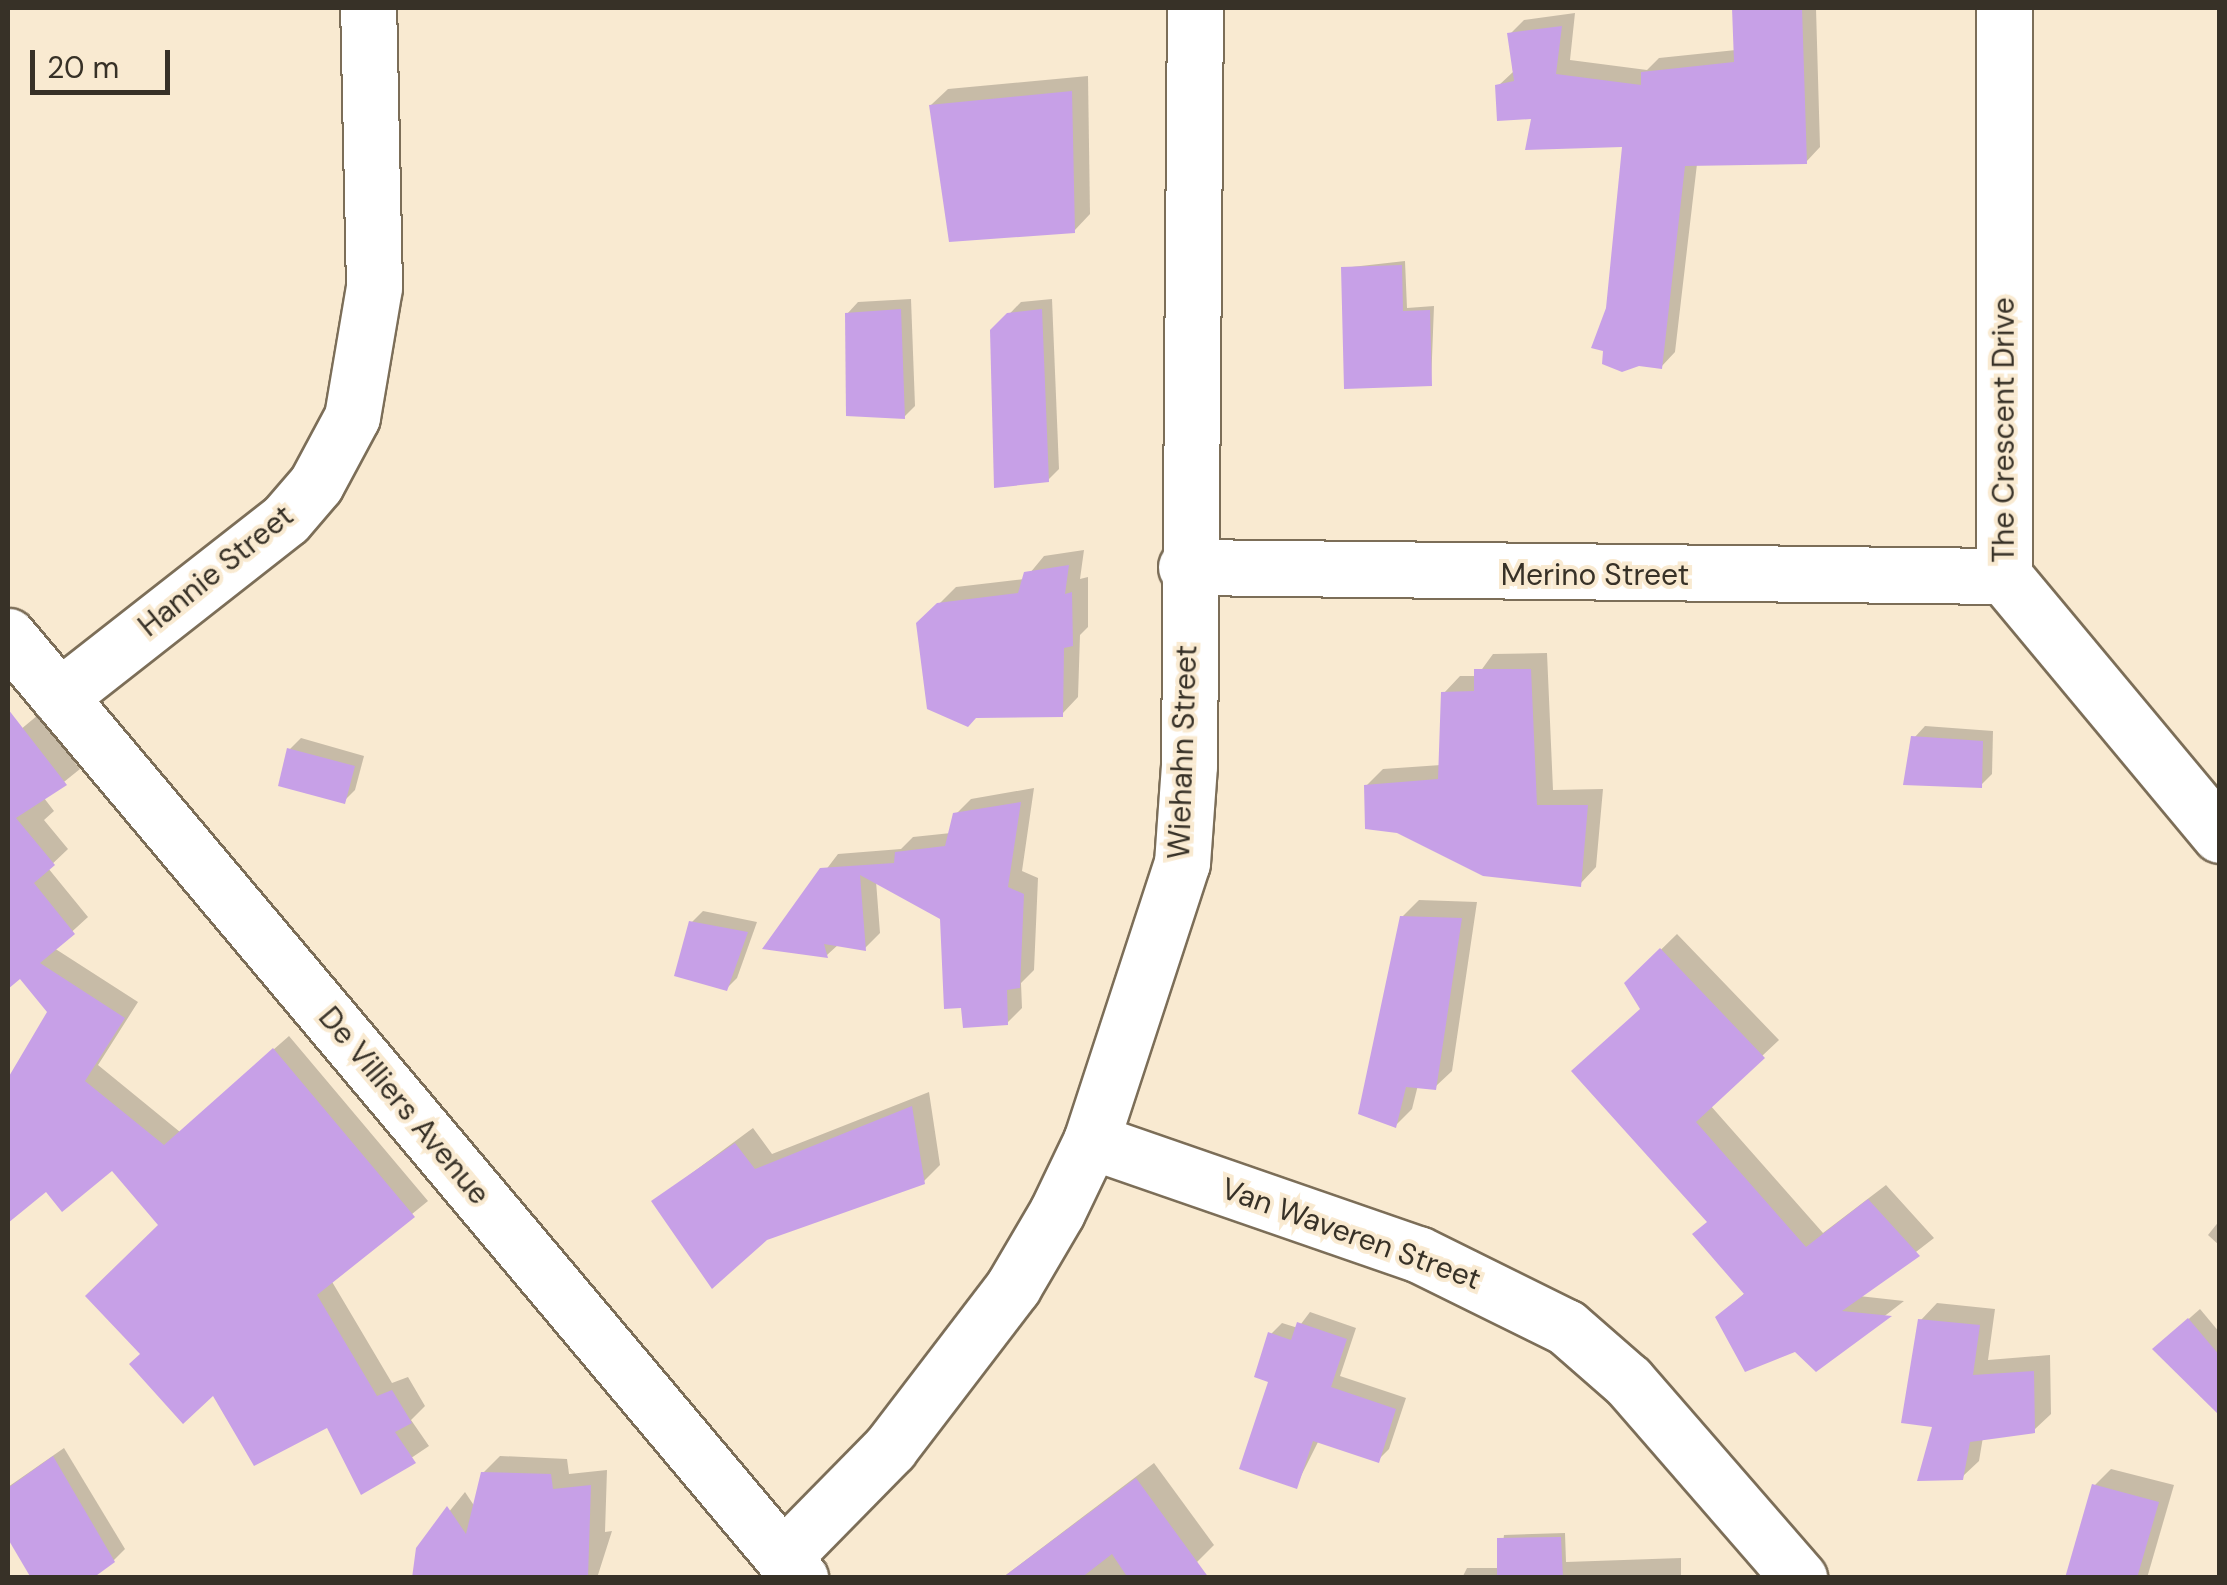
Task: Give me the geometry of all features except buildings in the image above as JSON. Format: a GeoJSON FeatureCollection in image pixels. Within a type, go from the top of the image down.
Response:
{"type":"FeatureCollection","features":[{"type":"Feature","properties":{"kind":"street","name":"Hannie Street"},"geometry":{"type":"LineString","coordinates":[[59,697],[286,519],[316,484],[352,417],[374,287],[368,8]]}},
{"type":"Feature","properties":{"kind":"street","name":"Wiehahn Street"},"geometry":{"type":"LineString","coordinates":[[791,1567],[972,1344],[1058,1212],[1090,1140],[1182,863],[1189,766],[1186,567],[1195,8]]}},
{"type":"Feature","properties":{"kind":"street","name":"The Crescent Drive"},"geometry":{"type":"LineString","coordinates":[[2004,8],[2004,576],[2220,836]]}},
{"type":"Feature","properties":{"kind":"street","name":"Merino Street"},"geometry":{"type":"LineString","coordinates":[[1186,567],[2004,576]]}},
{"type":"Feature","properties":{"kind":"street","name":"De Villiers Avenue"},"geometry":{"type":"LineString","coordinates":[[8,636],[791,1567]]}},
{"type":"Feature","properties":{"kind":"street","name":"Van Waveren Street"},"geometry":{"type":"LineString","coordinates":[[1090,1140],[1418,1254],[1566,1327],[1628,1382],[1799,1578]]}}]}
